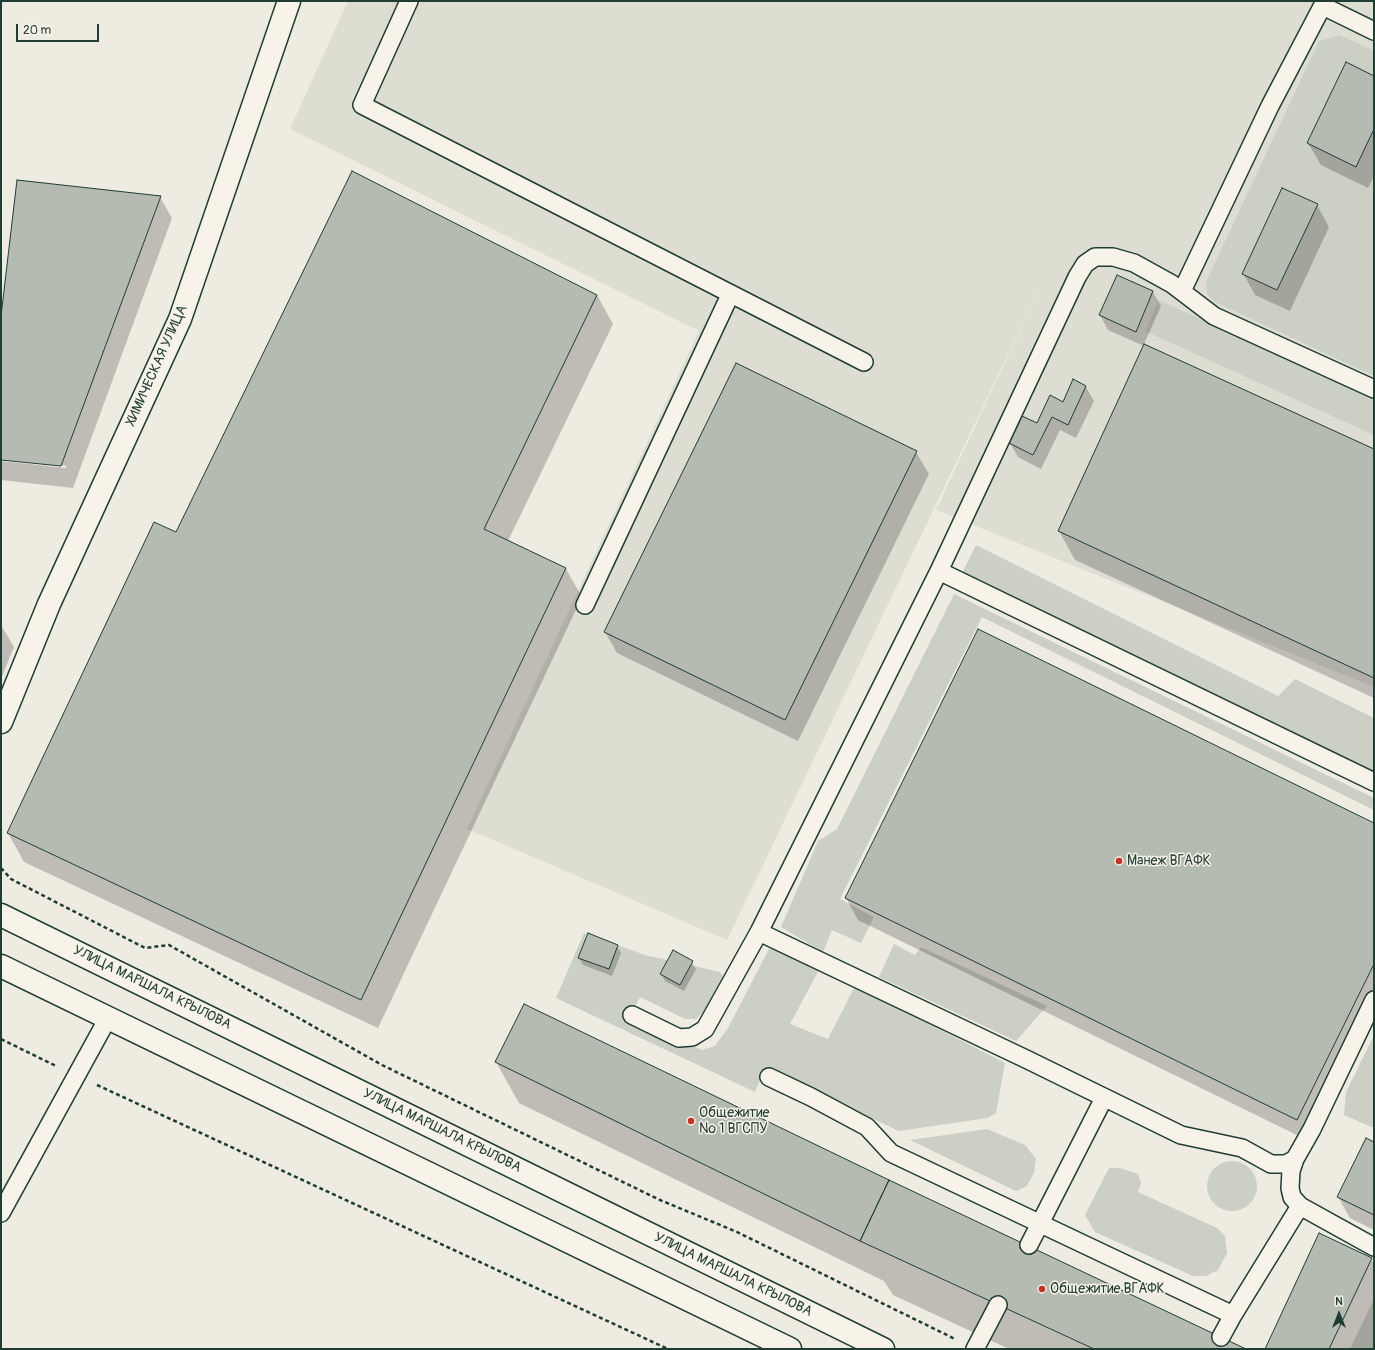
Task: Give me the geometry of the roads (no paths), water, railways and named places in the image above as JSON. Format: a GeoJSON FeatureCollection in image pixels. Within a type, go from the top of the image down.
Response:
{"type":"FeatureCollection","features":[{"type":"Feature","properties":{"kind":"main road","name":"ХИМИЧЕСКАЯ УЛИЦА"},"geometry":{"type":"LineString","coordinates":[[1,722],[49,604],[180,319],[290,1]]}},
{"type":"Feature","properties":{"kind":"main road","name":"УЛИЦА МАРШАЛА КРЫЛОВА"},"geometry":{"type":"LineString","coordinates":[[1,915],[883,1349]]}},
{"type":"Feature","properties":{"kind":"main road"},"geometry":{"type":"LineString","coordinates":[[1,966],[790,1349]]}},
{"type":"Feature","properties":{"kind":"lane"},"geometry":{"type":"LineString","coordinates":[[409,1],[362,106],[864,362]]}},
{"type":"Feature","properties":{"kind":"lane"},"geometry":{"type":"LineString","coordinates":[[1182,292],[1270,106],[1324,4],[1374,31]]}},
{"type":"Feature","properties":{"kind":"lane"},"geometry":{"type":"LineString","coordinates":[[632,1015],[679,1038],[692,1036],[706,1029],[759,932],[939,571],[1077,277],[1085,264],[1095,257],[1113,257],[1134,263],[1172,284],[1214,316],[1374,389]]}},
{"type":"Feature","properties":{"kind":"lane"},"geometry":{"type":"LineString","coordinates":[[585,605],[730,295]]}},
{"type":"Feature","properties":{"kind":"lane"},"geometry":{"type":"LineString","coordinates":[[939,571],[1374,782]]}},
{"type":"Feature","properties":{"kind":"lane"},"geometry":{"type":"LineString","coordinates":[[759,932],[1014,1053],[1181,1135],[1242,1148],[1271,1164],[1286,1164],[1295,1159]]}},
{"type":"Feature","properties":{"kind":"lane"},"geometry":{"type":"LineString","coordinates":[[1374,1000],[1312,1129],[1295,1159],[1291,1170],[1290,1188],[1292,1197],[1300,1206],[1374,1247]]}},
{"type":"Feature","properties":{"kind":"lane"},"geometry":{"type":"LineString","coordinates":[[1,1213],[108,1018]]}},
{"type":"Feature","properties":{"kind":"lane"},"geometry":{"type":"LineString","coordinates":[[769,1077],[811,1097],[867,1127],[891,1153],[1233,1315]]}},
{"type":"Feature","properties":{"kind":"lane"},"geometry":{"type":"LineString","coordinates":[[1029,1245],[1104,1098]]}},
{"type":"Feature","properties":{"kind":"lane"},"geometry":{"type":"LineString","coordinates":[[1221,1337],[1300,1206]]}},
{"type":"Feature","properties":{"kind":"lane"},"geometry":{"type":"LineString","coordinates":[[968,1346],[998,1305]]}},
{"type":"Feature","properties":{"kind":"place","name":"Манеж ВГАФК"},"geometry":{"type":"Point","coordinates":[1119,861]}},
{"type":"Feature","properties":{"kind":"place","name":"Общежитие № 1 ВГСПУ"},"geometry":{"type":"Point","coordinates":[691,1121]}},
{"type":"Feature","properties":{"kind":"place","name":"Общежитие ВГАФК"},"geometry":{"type":"Point","coordinates":[1042,1289]}}]}
